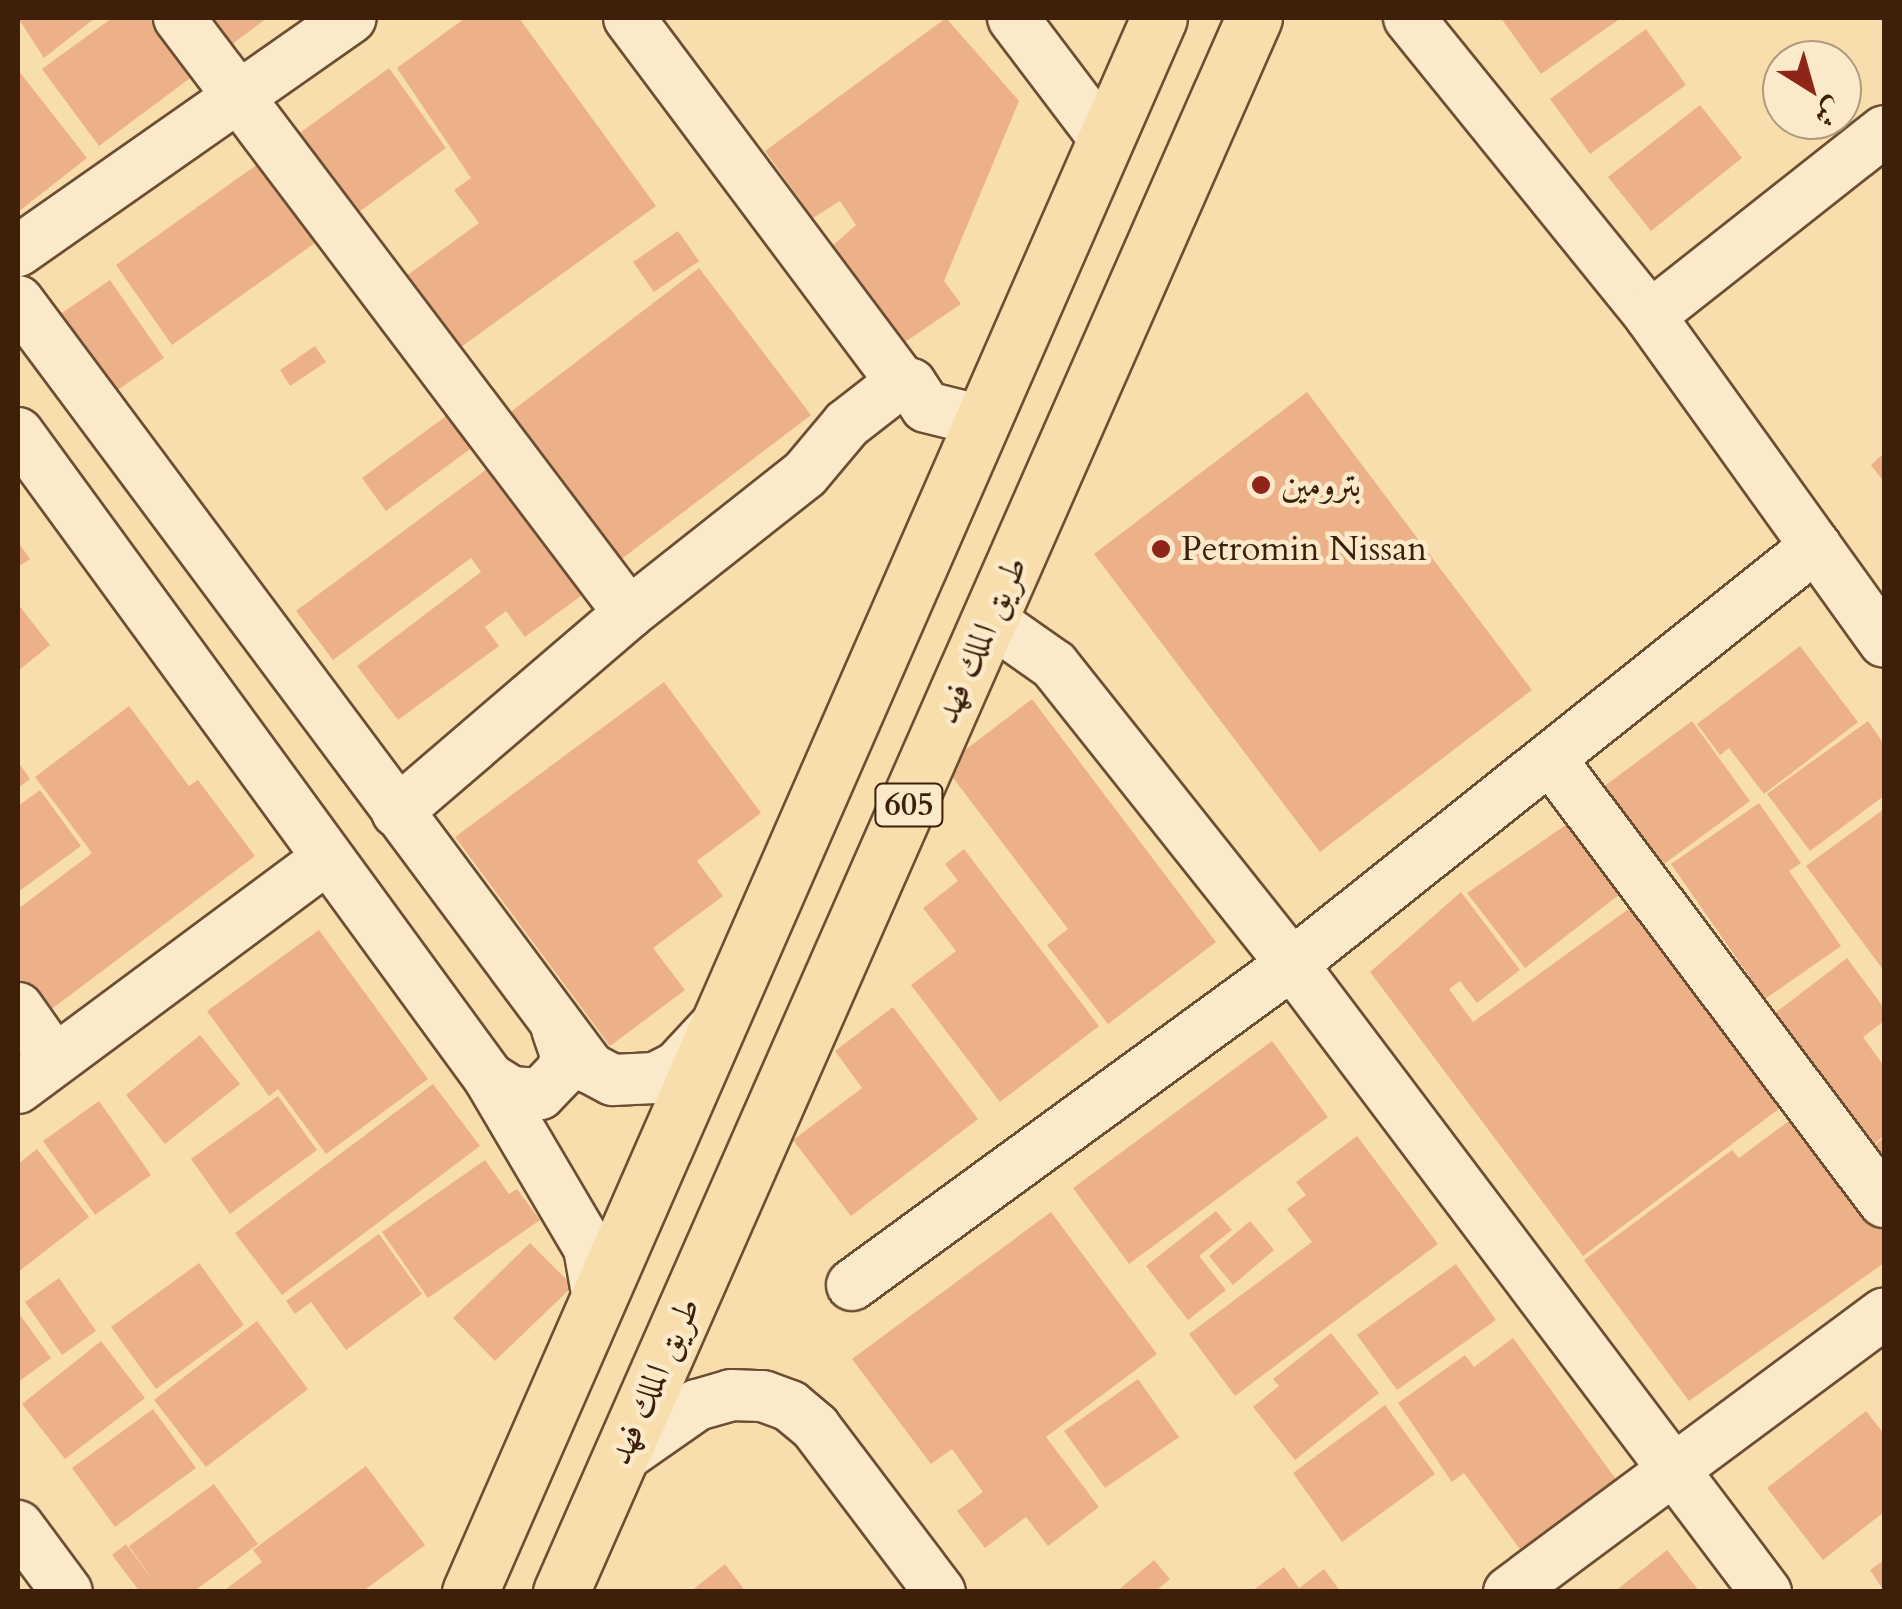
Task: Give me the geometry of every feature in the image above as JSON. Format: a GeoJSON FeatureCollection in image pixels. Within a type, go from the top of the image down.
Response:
{"type":"FeatureCollection","features":[{"type":"Feature","properties":{"kind":"highway","name":"605"},"geometry":{"type":"LineString","coordinates":[[470,1592],[1158,18]]}},
{"type":"Feature","properties":{"kind":"highway","name":"طريق الملك فهد"},"geometry":{"type":"LineString","coordinates":[[561,1592],[1254,18]]}},
{"type":"Feature","properties":{"kind":"street"},"geometry":{"type":"LineString","coordinates":[[179,18],[629,613]]}},
{"type":"Feature","properties":{"kind":"street"},"geometry":{"type":"LineString","coordinates":[[18,252],[351,18]]}},
{"type":"Feature","properties":{"kind":"street"},"geometry":{"type":"LineString","coordinates":[[629,18],[901,382],[911,384],[926,407],[982,421]]}},
{"type":"Feature","properties":{"kind":"street"},"geometry":{"type":"LineString","coordinates":[[1012,18],[1106,141]]}},
{"type":"Feature","properties":{"kind":"street"},"geometry":{"type":"LineString","coordinates":[[1408,18],[1650,316],[1884,642]]}},
{"type":"Feature","properties":{"kind":"street"},"geometry":{"type":"LineString","coordinates":[[1650,316],[1884,131]]}},
{"type":"Feature","properties":{"kind":"street"},"geometry":{"type":"LineString","coordinates":[[18,301],[557,1029],[590,1068],[634,1082],[677,1067],[726,1011]]}},
{"type":"Feature","properties":{"kind":"street"},"geometry":{"type":"LineString","coordinates":[[396,812],[629,613],[806,474],[847,424],[901,382]]}},
{"type":"Feature","properties":{"kind":"street"},"geometry":{"type":"LineString","coordinates":[[18,433],[488,1078],[589,1248],[598,1299]]}},
{"type":"Feature","properties":{"kind":"street"},"geometry":{"type":"LineString","coordinates":[[852,1286],[1292,964],[1552,761],[1816,546]]}},
{"type":"Feature","properties":{"kind":"street"},"geometry":{"type":"LineString","coordinates":[[990,620],[1054,665],[1292,964],[1766,1592]]}},
{"type":"Feature","properties":{"kind":"street"},"geometry":{"type":"LineString","coordinates":[[1552,761],[1884,1202]]}},
{"type":"Feature","properties":{"kind":"street"},"geometry":{"type":"LineString","coordinates":[[18,1008],[36,1073],[326,859]]}},
{"type":"Feature","properties":{"kind":"street"},"geometry":{"type":"LineString","coordinates":[[488,1078],[511,1092],[540,1094],[562,1071],[566,1055],[557,1029]]}},
{"type":"Feature","properties":{"kind":"street"},"geometry":{"type":"LineString","coordinates":[[1509,1592],[1884,1313]]}},
{"type":"Feature","properties":{"kind":"street"},"geometry":{"type":"LineString","coordinates":[[621,1458],[697,1405],[731,1395],[763,1396],[790,1406],[815,1427],[940,1592]]}},
{"type":"Feature","properties":{"kind":"street"},"geometry":{"type":"LineString","coordinates":[[18,1526],[67,1592]]}},
{"type":"Feature","properties":{"kind":"building"},"geometry":{"type":"Polygon","coordinates":[[[18,18],[95,18],[44,58],[18,18]]]}},
{"type":"Feature","properties":{"kind":"building"},"geometry":{"type":"Polygon","coordinates":[[[112,18],[156,18],[197,73],[99,146],[42,69],[112,18]]]}},
{"type":"Feature","properties":{"kind":"building"},"geometry":{"type":"Polygon","coordinates":[[[198,18],[267,18],[223,51],[198,18]]]}},
{"type":"Feature","properties":{"kind":"building"},"geometry":{"type":"Polygon","coordinates":[[[465,18],[519,18],[656,206],[450,355],[398,282],[479,223],[454,190],[471,178],[397,68],[465,18]]]}},
{"type":"Feature","properties":{"kind":"building"},"geometry":{"type":"Polygon","coordinates":[[[946,18],[1019,101],[944,281],[961,304],[902,344],[830,248],[856,225],[840,201],[813,218],[765,151],[946,18]]]}},
{"type":"Feature","properties":{"kind":"building"},"geometry":{"type":"Polygon","coordinates":[[[1501,18],[1621,18],[1541,74],[1501,18]]]}},
{"type":"Feature","properties":{"kind":"building"},"geometry":{"type":"Polygon","coordinates":[[[1646,29],[1686,85],[1590,154],[1550,99],[1646,29]]]}},
{"type":"Feature","properties":{"kind":"building"},"geometry":{"type":"Polygon","coordinates":[[[389,68],[446,148],[344,223],[286,143],[389,68]]]}},
{"type":"Feature","properties":{"kind":"building"},"geometry":{"type":"Polygon","coordinates":[[[18,70],[87,158],[18,212],[18,70]]]}},
{"type":"Feature","properties":{"kind":"building"},"geometry":{"type":"Polygon","coordinates":[[[1700,105],[1742,158],[1651,231],[1608,177],[1700,105]]]}},
{"type":"Feature","properties":{"kind":"building"},"geometry":{"type":"Polygon","coordinates":[[[266,158],[322,238],[172,345],[116,265],[266,158]]]}},
{"type":"Feature","properties":{"kind":"building"},"geometry":{"type":"Polygon","coordinates":[[[678,231],[699,261],[654,292],[633,262],[678,231]]]}},
{"type":"Feature","properties":{"kind":"building"},"geometry":{"type":"Polygon","coordinates":[[[699,268],[811,415],[611,567],[499,421],[699,268]]]}},
{"type":"Feature","properties":{"kind":"building"},"geometry":{"type":"Polygon","coordinates":[[[110,280],[164,358],[113,393],[59,315],[110,280]]]}},
{"type":"Feature","properties":{"kind":"building"},"geometry":{"type":"Polygon","coordinates":[[[315,346],[326,362],[290,386],[280,370],[315,346]]]}},
{"type":"Feature","properties":{"kind":"building"},"geometry":{"type":"Polygon","coordinates":[[[1307,392],[1532,690],[1320,852],[1094,554],[1307,392]]]}},
{"type":"Feature","properties":{"kind":"building"},"geometry":{"type":"Polygon","coordinates":[[[457,408],[481,441],[386,511],[362,478],[457,408]]]}},
{"type":"Feature","properties":{"kind":"building"},"geometry":{"type":"Polygon","coordinates":[[[1884,453],[1884,482],[1871,465],[1884,453]]]}},
{"type":"Feature","properties":{"kind":"building"},"geometry":{"type":"Polygon","coordinates":[[[495,463],[589,590],[525,637],[506,611],[485,627],[499,646],[398,720],[357,666],[481,572],[471,558],[333,660],[296,611],[495,463]]]}},
{"type":"Feature","properties":{"kind":"building"},"geometry":{"type":"Polygon","coordinates":[[[18,542],[30,559],[18,567],[18,542]]]}},
{"type":"Feature","properties":{"kind":"building"},"geometry":{"type":"Polygon","coordinates":[[[18,604],[50,645],[18,671],[18,604]]]}},
{"type":"Feature","properties":{"kind":"building"},"geometry":{"type":"Polygon","coordinates":[[[1800,646],[1858,722],[1764,794],[1729,748],[1720,755],[1697,724],[1800,646]]]}},
{"type":"Feature","properties":{"kind":"building"},"geometry":{"type":"Polygon","coordinates":[[[664,682],[761,813],[697,861],[723,896],[653,948],[685,990],[610,1046],[455,837],[664,682]]]}},
{"type":"Feature","properties":{"kind":"building"},"geometry":{"type":"Polygon","coordinates":[[[1032,699],[1216,942],[1108,1024],[1047,945],[1068,929],[944,766],[1032,699]]]}},
{"type":"Feature","properties":{"kind":"building"},"geometry":{"type":"Polygon","coordinates":[[[129,706],[189,786],[198,780],[255,856],[41,1017],[18,985],[18,909],[92,853],[35,777],[129,706]]]}},
{"type":"Feature","properties":{"kind":"building"},"geometry":{"type":"Polygon","coordinates":[[[1692,721],[1750,801],[1649,875],[1591,796],[1692,721]]]}},
{"type":"Feature","properties":{"kind":"building"},"geometry":{"type":"Polygon","coordinates":[[[1868,721],[1884,744],[1884,796],[1810,851],[1767,794],[1868,721]]]}},
{"type":"Feature","properties":{"kind":"building"},"geometry":{"type":"Polygon","coordinates":[[[18,762],[30,779],[18,788],[18,762]]]}},
{"type":"Feature","properties":{"kind":"building"},"geometry":{"type":"Polygon","coordinates":[[[40,790],[81,846],[18,892],[18,806],[40,790]]]}},
{"type":"Feature","properties":{"kind":"building"},"geometry":{"type":"Polygon","coordinates":[[[1759,803],[1801,863],[1789,871],[1841,946],[1765,999],[1671,864],[1759,803]]]}},
{"type":"Feature","properties":{"kind":"building"},"geometry":{"type":"Polygon","coordinates":[[[1884,809],[1884,971],[1806,866],[1884,809]]]}},
{"type":"Feature","properties":{"kind":"building"},"geometry":{"type":"Polygon","coordinates":[[[1576,818],[1629,887],[1525,968],[1467,893],[1576,818]]]}},
{"type":"Feature","properties":{"kind":"building"},"geometry":{"type":"Polygon","coordinates":[[[964,849],[1099,1026],[1000,1102],[911,985],[956,951],[923,908],[958,881],[945,864],[964,849]]]}},
{"type":"Feature","properties":{"kind":"building"},"geometry":{"type":"Polygon","coordinates":[[[1461,892],[1520,970],[1477,1003],[1460,981],[1449,989],[1473,1022],[1634,905],[1784,1105],[1583,1256],[1370,972],[1461,892]]]}},
{"type":"Feature","properties":{"kind":"building"},"geometry":{"type":"Polygon","coordinates":[[[319,930],[428,1079],[326,1154],[278,1089],[269,1096],[207,1011],[319,930]]]}},
{"type":"Feature","properties":{"kind":"building"},"geometry":{"type":"Polygon","coordinates":[[[1847,958],[1884,1008],[1884,1021],[1863,1037],[1884,1066],[1884,1136],[1871,1146],[1771,1016],[1847,958]]]}},
{"type":"Feature","properties":{"kind":"building"},"geometry":{"type":"Polygon","coordinates":[[[893,1007],[978,1119],[851,1216],[793,1140],[862,1088],[835,1051],[893,1007]]]}},
{"type":"Feature","properties":{"kind":"building"},"geometry":{"type":"Polygon","coordinates":[[[200,1035],[240,1084],[165,1144],[126,1095],[200,1035]]]}},
{"type":"Feature","properties":{"kind":"building"},"geometry":{"type":"Polygon","coordinates":[[[1272,1041],[1328,1117],[1129,1264],[1073,1188],[1272,1041]]]}},
{"type":"Feature","properties":{"kind":"building"},"geometry":{"type":"Polygon","coordinates":[[[433,1084],[480,1146],[282,1295],[235,1233],[433,1084]]]}},
{"type":"Feature","properties":{"kind":"building"},"geometry":{"type":"Polygon","coordinates":[[[278,1096],[317,1150],[230,1214],[191,1159],[278,1096]]]}},
{"type":"Feature","properties":{"kind":"building"},"geometry":{"type":"Polygon","coordinates":[[[99,1101],[151,1175],[95,1215],[43,1141],[99,1101]]]}},
{"type":"Feature","properties":{"kind":"building"},"geometry":{"type":"Polygon","coordinates":[[[1797,1115],[1884,1232],[1884,1263],[1689,1401],[1584,1260],[1732,1150],[1739,1158],[1797,1115]]]}},
{"type":"Feature","properties":{"kind":"building"},"geometry":{"type":"Polygon","coordinates":[[[1357,1136],[1438,1244],[1235,1396],[1189,1334],[1312,1242],[1287,1209],[1306,1195],[1296,1182],[1357,1136]]]}},
{"type":"Feature","properties":{"kind":"building"},"geometry":{"type":"Polygon","coordinates":[[[1884,1138],[1884,1189],[1860,1156],[1884,1138]]]}},
{"type":"Feature","properties":{"kind":"building"},"geometry":{"type":"Polygon","coordinates":[[[37,1149],[89,1217],[18,1272],[18,1164],[37,1149]]]}},
{"type":"Feature","properties":{"kind":"building"},"geometry":{"type":"Polygon","coordinates":[[[485,1160],[509,1194],[517,1189],[540,1220],[428,1298],[382,1232],[485,1160]]]}},
{"type":"Feature","properties":{"kind":"building"},"geometry":{"type":"Polygon","coordinates":[[[1216,1211],[1232,1230],[1199,1256],[1226,1290],[1188,1320],[1146,1266],[1216,1211]]]}},
{"type":"Feature","properties":{"kind":"building"},"geometry":{"type":"Polygon","coordinates":[[[1051,1212],[1157,1354],[1046,1437],[1099,1507],[1048,1546],[1026,1517],[985,1548],[957,1511],[983,1492],[952,1449],[931,1464],[852,1359],[1051,1212]]]}},
{"type":"Feature","properties":{"kind":"building"},"geometry":{"type":"Polygon","coordinates":[[[1250,1221],[1274,1250],[1233,1285],[1209,1256],[1250,1221]]]}},
{"type":"Feature","properties":{"kind":"building"},"geometry":{"type":"Polygon","coordinates":[[[379,1234],[422,1294],[346,1350],[311,1302],[295,1314],[286,1301],[379,1234]]]}},
{"type":"Feature","properties":{"kind":"building"},"geometry":{"type":"Polygon","coordinates":[[[530,1243],[573,1286],[495,1361],[453,1318],[530,1243]]]}},
{"type":"Feature","properties":{"kind":"building"},"geometry":{"type":"Polygon","coordinates":[[[199,1263],[244,1325],[156,1389],[111,1327],[199,1263]]]}},
{"type":"Feature","properties":{"kind":"building"},"geometry":{"type":"Polygon","coordinates":[[[1456,1264],[1496,1320],[1397,1390],[1357,1335],[1456,1264]]]}},
{"type":"Feature","properties":{"kind":"building"},"geometry":{"type":"Polygon","coordinates":[[[59,1278],[96,1331],[62,1355],[25,1302],[59,1278]]]}},
{"type":"Feature","properties":{"kind":"building"},"geometry":{"type":"Polygon","coordinates":[[[18,1312],[51,1358],[18,1382],[18,1312]]]}},
{"type":"Feature","properties":{"kind":"building"},"geometry":{"type":"Polygon","coordinates":[[[257,1321],[308,1389],[206,1467],[154,1400],[257,1321]]]}},
{"type":"Feature","properties":{"kind":"building"},"geometry":{"type":"Polygon","coordinates":[[[1331,1333],[1379,1393],[1295,1460],[1253,1407],[1279,1386],[1273,1379],[1331,1333]]]}},
{"type":"Feature","properties":{"kind":"building"},"geometry":{"type":"Polygon","coordinates":[[[1513,1338],[1618,1482],[1522,1552],[1464,1473],[1452,1482],[1398,1403],[1465,1355],[1474,1367],[1513,1338]]]}},
{"type":"Feature","properties":{"kind":"building"},"geometry":{"type":"Polygon","coordinates":[[[101,1341],[145,1398],[65,1459],[22,1404],[101,1341]]]}},
{"type":"Feature","properties":{"kind":"building"},"geometry":{"type":"Polygon","coordinates":[[[1138,1379],[1179,1437],[1105,1488],[1064,1431],[1138,1379]]]}},
{"type":"Feature","properties":{"kind":"building"},"geometry":{"type":"Polygon","coordinates":[[[1385,1405],[1435,1474],[1342,1542],[1293,1473],[1385,1405]]]}},
{"type":"Feature","properties":{"kind":"building"},"geometry":{"type":"Polygon","coordinates":[[[153,1409],[196,1468],[115,1527],[72,1468],[153,1409]]]}},
{"type":"Feature","properties":{"kind":"building"},"geometry":{"type":"Polygon","coordinates":[[[1866,1411],[1884,1434],[1884,1512],[1823,1560],[1767,1488],[1866,1411]]]}},
{"type":"Feature","properties":{"kind":"building"},"geometry":{"type":"Polygon","coordinates":[[[366,1466],[425,1545],[362,1592],[222,1592],[262,1562],[253,1550],[366,1466]]]}},
{"type":"Feature","properties":{"kind":"building"},"geometry":{"type":"Polygon","coordinates":[[[214,1484],[258,1544],[193,1592],[140,1592],[112,1555],[126,1544],[155,1583],[129,1546],[214,1484]]]}},
{"type":"Feature","properties":{"kind":"building"},"geometry":{"type":"Polygon","coordinates":[[[1667,1550],[1700,1592],[1614,1592],[1667,1550]]]}},
{"type":"Feature","properties":{"kind":"building"},"geometry":{"type":"Polygon","coordinates":[[[1154,1560],[1170,1579],[1155,1592],[1116,1592],[1154,1560]]]}},
{"type":"Feature","properties":{"kind":"building"},"geometry":{"type":"Polygon","coordinates":[[[1884,1560],[1884,1591],[1870,1570],[1884,1560]]]}},
{"type":"Feature","properties":{"kind":"building"},"geometry":{"type":"Polygon","coordinates":[[[725,1564],[746,1592],[690,1592],[725,1564]]]}},
{"type":"Feature","properties":{"kind":"building"},"geometry":{"type":"Polygon","coordinates":[[[1284,1567],[1299,1588],[1324,1569],[1341,1592],[1251,1592],[1284,1567]]]}},
{"type":"Feature","properties":{"kind":"place","name":"بترومين"},"geometry":{"type":"Point","coordinates":[1261,485]}},
{"type":"Feature","properties":{"kind":"place","name":"Petromin Nissan"},"geometry":{"type":"Point","coordinates":[1161,549]}}]}
